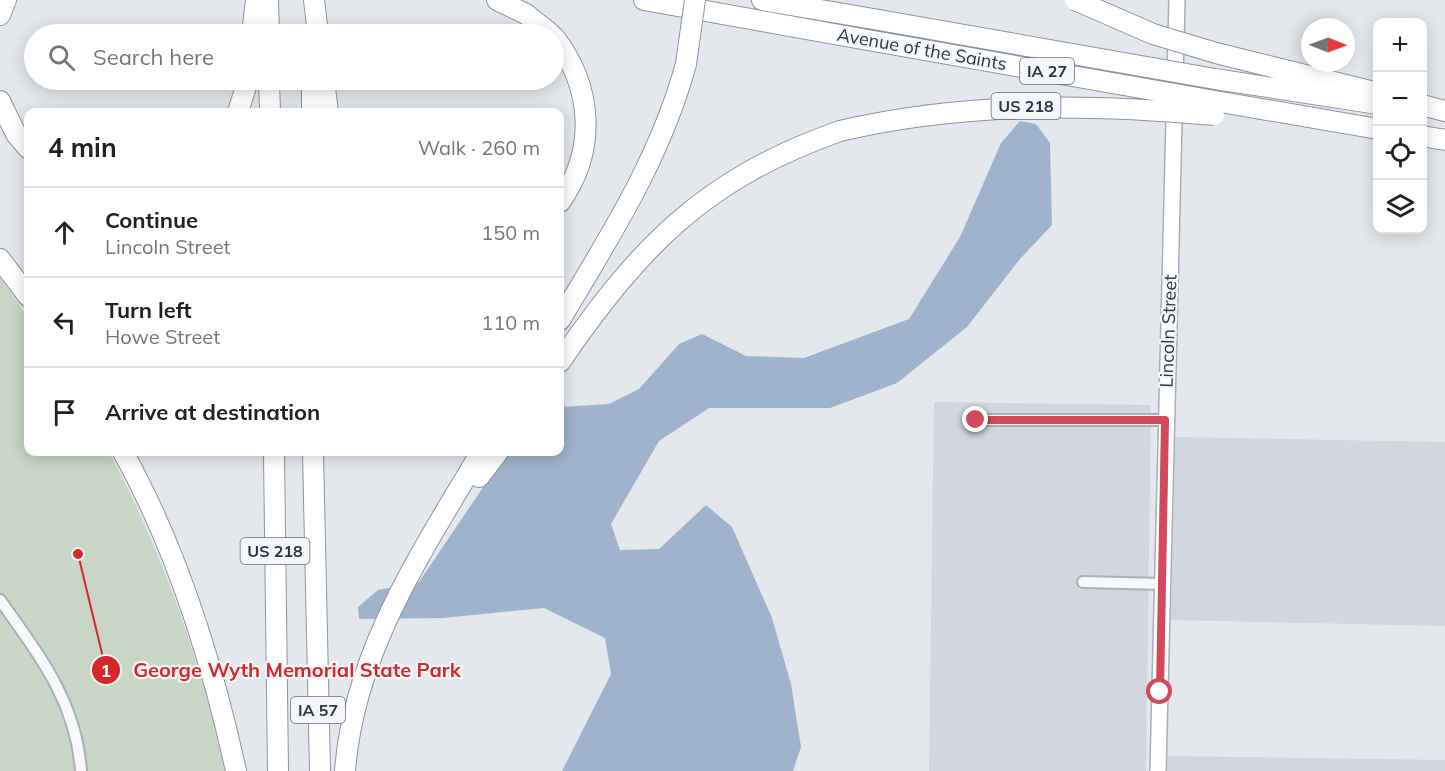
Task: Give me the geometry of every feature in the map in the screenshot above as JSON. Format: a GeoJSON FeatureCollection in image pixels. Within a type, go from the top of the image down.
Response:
{"type":"FeatureCollection","features":[{"type":"Feature","properties":{"kind":"highway"},"geometry":{"type":"LineString","coordinates":[[0,15],[6,0]]}},
{"type":"Feature","properties":{"kind":"highway"},"geometry":{"type":"LineString","coordinates":[[253,24],[256,0]]}},
{"type":"Feature","properties":{"kind":"highway"},"geometry":{"type":"LineString","coordinates":[[268,0],[268,24]]}},
{"type":"Feature","properties":{"kind":"highway"},"geometry":{"type":"LineString","coordinates":[[312,24],[313,0]]}},
{"type":"Feature","properties":{"kind":"highway"},"geometry":{"type":"LineString","coordinates":[[313,0],[317,24]]}},
{"type":"Feature","properties":{"kind":"highway"},"geometry":{"type":"LineString","coordinates":[[497,0],[526,14],[538,24]]}},
{"type":"Feature","properties":{"kind":"highway","name":"Avenue of the Saints"},"geometry":{"type":"LineString","coordinates":[[644,0],[879,42],[1215,108],[1373,128]]}},
{"type":"Feature","properties":{"kind":"highway"},"geometry":{"type":"LineString","coordinates":[[564,312],[613,231],[658,148],[686,64],[694,0]]}},
{"type":"Feature","properties":{"kind":"highway","name":"Avenue of the Saints"},"geometry":{"type":"LineString","coordinates":[[762,0],[1215,79],[1373,103]]}},
{"type":"Feature","properties":{"kind":"highway"},"geometry":{"type":"LineString","coordinates":[[1075,0],[1153,34],[1216,53],[1373,92]]}},
{"type":"Feature","properties":{"kind":"highway"},"geometry":{"type":"LineString","coordinates":[[564,54],[577,73],[587,118],[580,162],[564,194]]}},
{"type":"Feature","properties":{"kind":"highway"},"geometry":{"type":"LineString","coordinates":[[239,108],[245,90]]}},
{"type":"Feature","properties":{"kind":"highway"},"geometry":{"type":"LineString","coordinates":[[269,90],[270,108]]}},
{"type":"Feature","properties":{"kind":"highway"},"geometry":{"type":"LineString","coordinates":[[312,90],[312,108]]}},
{"type":"Feature","properties":{"kind":"highway"},"geometry":{"type":"LineString","coordinates":[[325,90],[328,108]]}},
{"type":"Feature","properties":{"kind":"highway"},"geometry":{"type":"LineString","coordinates":[[0,101],[16,134],[24,143]]}},
{"type":"Feature","properties":{"kind":"highway","name":"US 218"},"geometry":{"type":"LineString","coordinates":[[564,356],[606,296],[650,246],[706,198],[761,164],[840,131],[909,116],[1014,107],[1103,106],[1215,108],[1373,135]]}},
{"type":"Feature","properties":{"kind":"highway"},"geometry":{"type":"LineString","coordinates":[[1427,107],[1445,114]]}},
{"type":"Feature","properties":{"kind":"highway"},"geometry":{"type":"LineString","coordinates":[[1427,112],[1445,114]]}},
{"type":"Feature","properties":{"kind":"highway"},"geometry":{"type":"LineString","coordinates":[[1427,137],[1445,142]]}},
{"type":"Feature","properties":{"kind":"highway"},"geometry":{"type":"LineString","coordinates":[[1427,141],[1445,142]]}},
{"type":"Feature","properties":{"kind":"highway"},"geometry":{"type":"LineString","coordinates":[[0,259],[24,291]]}},
{"type":"Feature","properties":{"kind":"highway"},"geometry":{"type":"LineString","coordinates":[[125,456],[174,561],[206,650],[236,771]]}},
{"type":"Feature","properties":{"kind":"highway","name":"US 218"},"geometry":{"type":"LineString","coordinates":[[274,456],[278,771]]}},
{"type":"Feature","properties":{"kind":"highway","name":"IA 57"},"geometry":{"type":"LineString","coordinates":[[313,456],[320,771]]}},
{"type":"Feature","properties":{"kind":"highway"},"geometry":{"type":"LineString","coordinates":[[345,771],[354,717],[378,636],[408,576],[480,456]]}},
{"type":"Feature","properties":{"kind":"highway"},"geometry":{"type":"LineString","coordinates":[[408,576],[495,456]]}},
{"type":"Feature","properties":{"kind":"main road","name":"Lincoln Street"},"geometry":{"type":"LineString","coordinates":[[1158,771],[1177,0]]}},
{"type":"Feature","properties":{"kind":"street"},"geometry":{"type":"LineString","coordinates":[[976,420],[1165,420]]}},
{"type":"Feature","properties":{"kind":"street"},"geometry":{"type":"LineString","coordinates":[[1083,582],[1162,584]]}},
{"type":"Feature","properties":{"kind":"street"},"geometry":{"type":"LineString","coordinates":[[0,600],[52,674],[73,723],[81,771]]}},
{"type":"Feature","properties":{"kind":"shaded area"},"geometry":{"type":"Polygon","coordinates":[[[934,402],[1151,405],[1146,771],[929,771],[934,402]]]}},
{"type":"Feature","properties":{"kind":"shaded area"},"geometry":{"type":"Polygon","coordinates":[[[1175,437],[1445,442],[1445,626],[1171,620],[1175,437]]]}},
{"type":"Feature","properties":{"kind":"shaded area"},"geometry":{"type":"Polygon","coordinates":[[[1166,756],[1445,760],[1445,771],[1166,771],[1166,756]]]}},
{"type":"Feature","properties":{"kind":"green space"},"geometry":{"type":"Polygon","coordinates":[[[0,277],[24,312],[24,456],[111,456],[146,528],[178,607],[204,688],[225,771],[0,771],[0,277]]]}},
{"type":"Feature","properties":{"kind":"water"},"geometry":{"type":"Polygon","coordinates":[[[1020,121],[1036,124],[1050,143],[1052,225],[1020,259],[967,327],[897,383],[830,408],[709,408],[659,441],[611,524],[620,550],[659,549],[706,505],[732,527],[772,618],[791,684],[801,747],[793,771],[562,771],[611,674],[605,638],[544,608],[443,618],[359,619],[358,607],[378,590],[419,582],[504,456],[564,456],[564,407],[609,404],[639,389],[679,344],[702,334],[746,356],[804,358],[909,319],[960,237],[1001,143],[1020,121]]]}},
{"type":"Feature","properties":{"kind":"place","name":"George Wyth Memorial State Park"},"geometry":{"type":"Point","coordinates":[78,554]}},
{"type":"Feature","properties":{"kind":"route"},"geometry":{"type":"LineString","coordinates":[[976,420],[1165,420],[1160,692]]}}]}
